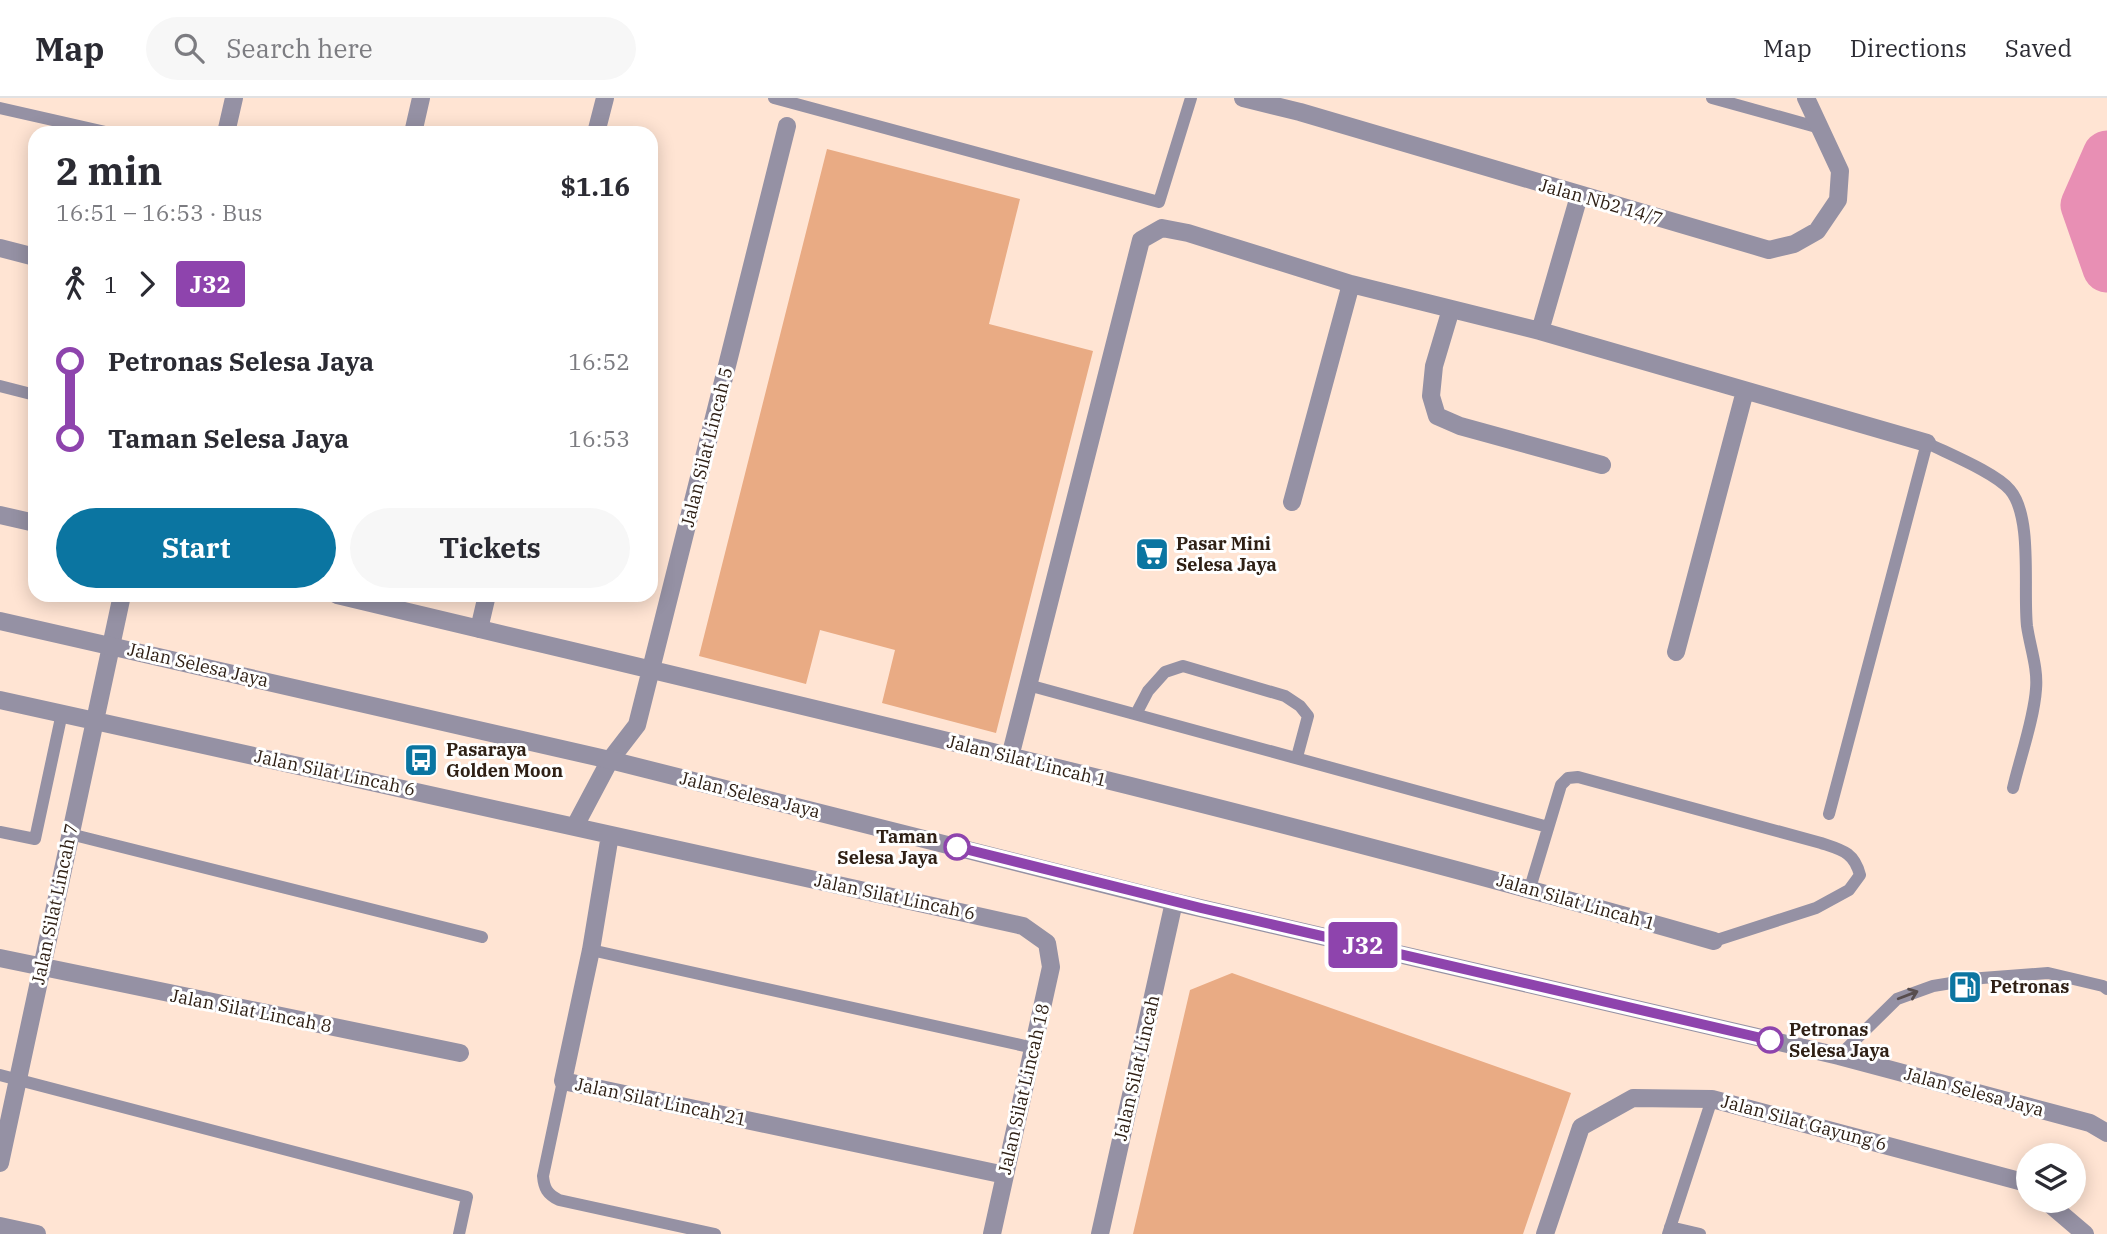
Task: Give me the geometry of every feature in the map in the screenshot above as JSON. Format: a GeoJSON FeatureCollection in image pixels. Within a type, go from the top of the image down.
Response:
{"type":"FeatureCollection","features":[{"type":"Feature","properties":{"kind":"street"},"geometry":{"type":"LineString","coordinates":[[228,126],[234,98]]}},
{"type":"Feature","properties":{"kind":"street"},"geometry":{"type":"LineString","coordinates":[[415,126],[421,98]]}},
{"type":"Feature","properties":{"kind":"street"},"geometry":{"type":"LineString","coordinates":[[599,126],[605,98]]}},
{"type":"Feature","properties":{"kind":"street","name":"Jalan Nb2 14/7"},"geometry":{"type":"LineString","coordinates":[[1243,98],[1302,105],[1578,196],[1769,250],[1794,244],[1817,231],[1838,200],[1840,171],[1806,98]]}},
{"type":"Feature","properties":{"kind":"street","name":"Jalan Silat Lincah 5"},"geometry":{"type":"LineString","coordinates":[[610,761],[637,725],[787,125]]}},
{"type":"Feature","properties":{"kind":"street"},"geometry":{"type":"LineString","coordinates":[[1540,331],[1578,196]]}},
{"type":"Feature","properties":{"kind":"street"},"geometry":{"type":"LineString","coordinates":[[1010,757],[1140,240],[1162,228],[1188,233],[1351,284],[1540,331],[1927,443]]}},
{"type":"Feature","properties":{"kind":"street"},"geometry":{"type":"LineString","coordinates":[[0,248],[28,255]]}},
{"type":"Feature","properties":{"kind":"street"},"geometry":{"type":"LineString","coordinates":[[1292,502],[1351,284]]}},
{"type":"Feature","properties":{"kind":"street"},"geometry":{"type":"LineString","coordinates":[[1451,309],[1434,366],[1431,396],[1437,416],[1461,426],[1602,465]]}},
{"type":"Feature","properties":{"kind":"street"},"geometry":{"type":"LineString","coordinates":[[1676,652],[1745,391]]}},
{"type":"Feature","properties":{"kind":"street"},"geometry":{"type":"LineString","coordinates":[[0,515],[28,521]]}},
{"type":"Feature","properties":{"kind":"street","name":"Jalan Silat Lincah 7"},"geometry":{"type":"LineString","coordinates":[[0,1163],[9,1077],[41,968],[120,602]]}},
{"type":"Feature","properties":{"kind":"street","name":"Jalan Silat Lincah 1"},"geometry":{"type":"LineString","coordinates":[[366,602],[1173,796],[1530,888],[1714,941]]}},
{"type":"Feature","properties":{"kind":"street"},"geometry":{"type":"LineString","coordinates":[[479,629],[485,602]]}},
{"type":"Feature","properties":{"kind":"street","name":"Jalan Selesa Jaya"},"geometry":{"type":"LineString","coordinates":[[0,621],[610,761],[1174,902],[1839,1056],[2090,1123],[2107,1133]]}},
{"type":"Feature","properties":{"kind":"street","name":"Jalan Silat Lincah 6"},"geometry":{"type":"LineString","coordinates":[[0,700],[1023,926],[1047,943]]}},
{"type":"Feature","properties":{"kind":"street"},"geometry":{"type":"LineString","coordinates":[[575,826],[610,761]]}},
{"type":"Feature","properties":{"kind":"street","name":"Jalan Silat Lincah 21"},"geometry":{"type":"LineString","coordinates":[[610,835],[591,950],[563,1081],[1005,1175]]}},
{"type":"Feature","properties":{"kind":"street","name":"Jalan Silat Lincah"},"geometry":{"type":"LineString","coordinates":[[1100,1234],[1174,902]]}},
{"type":"Feature","properties":{"kind":"street","name":"Jalan Silat Lincah 18"},"geometry":{"type":"LineString","coordinates":[[992,1234],[1052,967],[1047,943]]}},
{"type":"Feature","properties":{"kind":"street","name":"Jalan Silat Lincah 8"},"geometry":{"type":"LineString","coordinates":[[0,958],[460,1053]]}},
{"type":"Feature","properties":{"kind":"street","name":"Jalan Silat Gayung 6"},"geometry":{"type":"LineString","coordinates":[[1545,1234],[1581,1127],[1633,1098],[1712,1099],[2016,1180]]}},
{"type":"Feature","properties":{"kind":"street"},"geometry":{"type":"LineString","coordinates":[[2060,1213],[2085,1234]]}},
{"type":"Feature","properties":{"kind":"street"},"geometry":{"type":"LineString","coordinates":[[0,1226],[37,1234]]}},
{"type":"Feature","properties":{"kind":"lane"},"geometry":{"type":"LineString","coordinates":[[779,99],[1159,202],[1191,98]]}},
{"type":"Feature","properties":{"kind":"lane"},"geometry":{"type":"LineString","coordinates":[[1712,98],[1820,128]]}},
{"type":"Feature","properties":{"kind":"lane"},"geometry":{"type":"LineString","coordinates":[[0,108],[79,126]]}},
{"type":"Feature","properties":{"kind":"lane"},"geometry":{"type":"LineString","coordinates":[[0,386],[28,393]]}},
{"type":"Feature","properties":{"kind":"lane"},"geometry":{"type":"LineString","coordinates":[[1829,814],[1927,443],[2000,481],[2011,491],[2021,514],[2027,624],[2037,674],[2036,692],[2013,788]]}},
{"type":"Feature","properties":{"kind":"lane"},"geometry":{"type":"LineString","coordinates":[[1136,713],[1148,691],[1165,672],[1183,666],[1285,696],[1300,706],[1308,716],[1297,757]]}},
{"type":"Feature","properties":{"kind":"lane"},"geometry":{"type":"LineString","coordinates":[[1028,685],[1548,827]]}},
{"type":"Feature","properties":{"kind":"lane"},"geometry":{"type":"LineString","coordinates":[[0,832],[35,839],[62,713]]}},
{"type":"Feature","properties":{"kind":"lane"},"geometry":{"type":"LineString","coordinates":[[1530,888],[1561,785],[1568,778],[1578,778],[1821,843],[1843,851],[1856,860],[1860,874],[1849,890],[1816,908],[1714,941]]}},
{"type":"Feature","properties":{"kind":"lane"},"geometry":{"type":"LineString","coordinates":[[70,834],[482,937]]}},
{"type":"Feature","properties":{"kind":"lane"},"geometry":{"type":"LineString","coordinates":[[591,950],[1034,1048]]}},
{"type":"Feature","properties":{"kind":"lane"},"geometry":{"type":"LineString","coordinates":[[1839,1056],[1897,999],[1933,986],[1982,978],[2049,973],[2107,989]]}},
{"type":"Feature","properties":{"kind":"lane"},"geometry":{"type":"LineString","coordinates":[[9,1077],[467,1197],[460,1234]]}},
{"type":"Feature","properties":{"kind":"lane"},"geometry":{"type":"LineString","coordinates":[[563,1081],[543,1176],[544,1186],[550,1195],[559,1200],[715,1234]]}},
{"type":"Feature","properties":{"kind":"lane"},"geometry":{"type":"LineString","coordinates":[[1700,1234],[1669,1230],[1712,1099]]}},
{"type":"Feature","properties":{"kind":"shaded area"},"geometry":{"type":"Polygon","coordinates":[[[827,149],[1020,199],[989,324],[1093,351],[996,733],[882,703],[895,650],[820,630],[806,684],[699,656],[827,149]]]}},
{"type":"Feature","properties":{"kind":"shaded area"},"geometry":{"type":"Polygon","coordinates":[[[1232,973],[1571,1093],[1523,1234],[1133,1234],[1190,990],[1232,973]]]}},
{"type":"Feature","properties":{"kind":"waterway"},"geometry":{"type":"LineString","coordinates":[[2107,155],[2085,205],[2107,268]]}},
{"type":"Feature","properties":{"kind":"bus line","name":"J32"},"geometry":{"type":"LineString","coordinates":[[957,847],[1201,908],[1770,1040]]}},
{"type":"Feature","properties":{"kind":"place","name":"Pasar Mini Selesa Jaya"},"geometry":{"type":"Point","coordinates":[1152,554]}},
{"type":"Feature","properties":{"kind":"place","name":"Pasaraya Golden Moon"},"geometry":{"type":"Point","coordinates":[421,760]}},
{"type":"Feature","properties":{"kind":"place","name":"Taman Selesa Jaya"},"geometry":{"type":"Point","coordinates":[957,847]}},
{"type":"Feature","properties":{"kind":"place","name":"Petronas"},"geometry":{"type":"Point","coordinates":[1965,987]}},
{"type":"Feature","properties":{"kind":"place","name":"Petronas Selesa Jaya"},"geometry":{"type":"Point","coordinates":[1770,1040]}}]}
